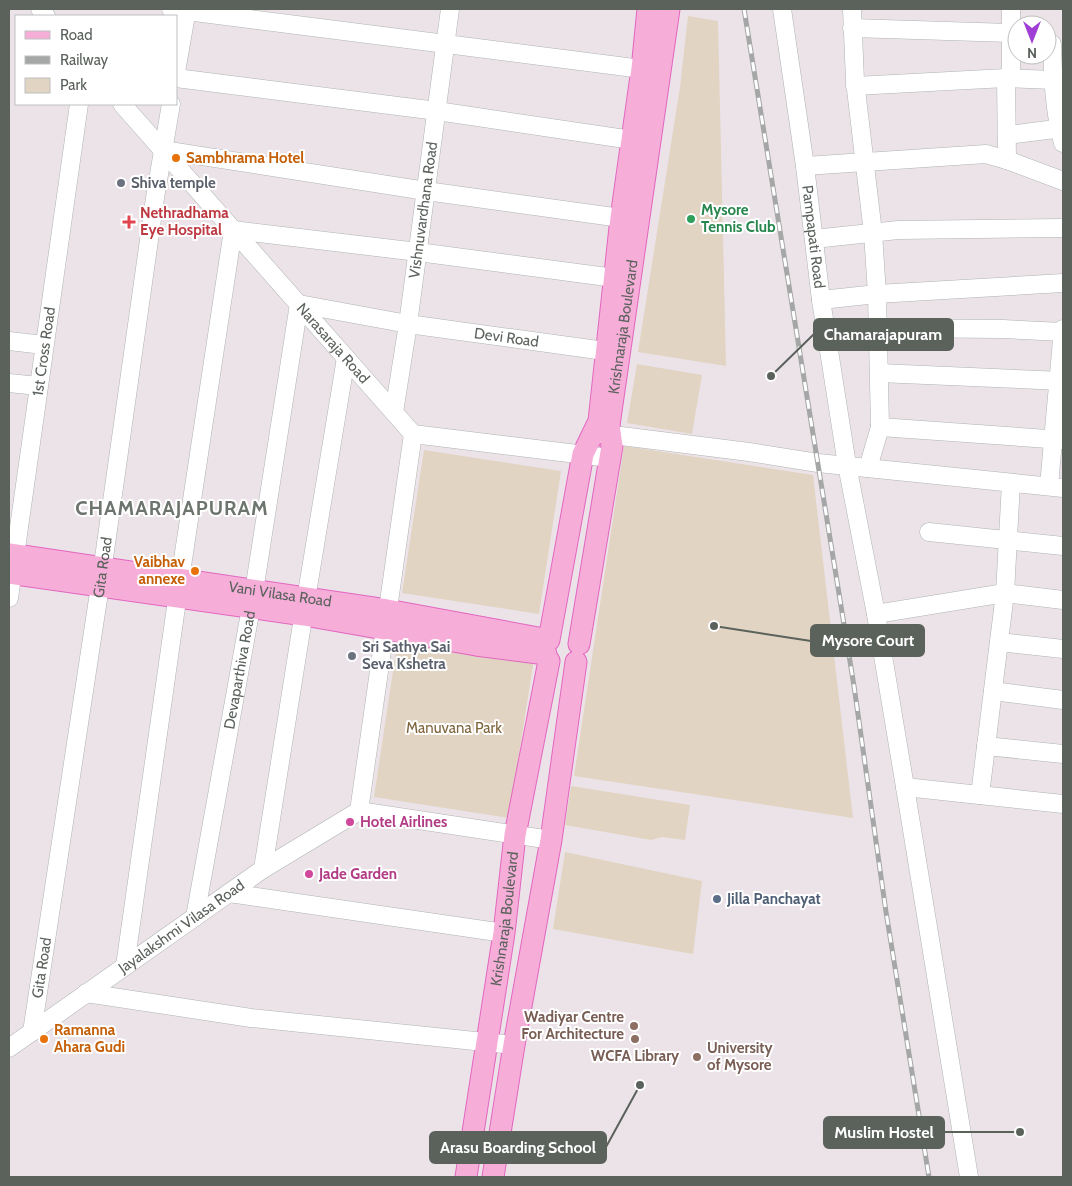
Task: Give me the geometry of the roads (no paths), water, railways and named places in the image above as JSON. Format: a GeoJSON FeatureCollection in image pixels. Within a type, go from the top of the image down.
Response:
{"type":"FeatureCollection","features":[{"type":"Feature","properties":{"kind":"main road","name":"Krishnaraja Boulevard"},"geometry":{"type":"LineString","coordinates":[[493,1177],[514,1045],[551,840],[577,653],[612,446],[602,433],[599,421],[605,351],[642,69],[648,9]]}},
{"type":"Feature","properties":{"kind":"main road","name":"Krishnaraja Boulevard"},"geometry":{"type":"LineString","coordinates":[[466,1177],[504,933],[515,835],[583,454],[609,425],[669,9]]}},
{"type":"Feature","properties":{"kind":"main road","name":"Vani Vilasa Road"},"geometry":{"type":"LineString","coordinates":[[11,564],[386,619],[548,652]]}},
{"type":"Feature","properties":{"kind":"main road"},"geometry":{"type":"LineString","coordinates":[[565,634],[570,635],[577,653],[572,666],[561,668],[555,666],[548,652],[553,636],[565,634]]}},
{"type":"Feature","properties":{"kind":"street"},"geometry":{"type":"LineString","coordinates":[[178,47],[181,9],[642,69]]}},
{"type":"Feature","properties":{"kind":"street","name":"Vishnuvardhana Road"},"geometry":{"type":"LineString","coordinates":[[394,412],[408,324],[450,9]]}},
{"type":"Feature","properties":{"kind":"street","name":"Pampapati Road"},"geometry":{"type":"LineString","coordinates":[[782,9],[805,166],[821,300],[847,465],[876,614],[969,1177]]}},
{"type":"Feature","properties":{"kind":"street"},"geometry":{"type":"LineString","coordinates":[[852,9],[856,86],[873,233],[877,294],[880,428],[868,468]]}},
{"type":"Feature","properties":{"kind":"street"},"geometry":{"type":"LineString","coordinates":[[852,28],[1007,39]]}},
{"type":"Feature","properties":{"kind":"street"},"geometry":{"type":"LineString","coordinates":[[1007,160],[1006,78],[1011,71],[1011,65]]}},
{"type":"Feature","properties":{"kind":"street"},"geometry":{"type":"LineString","coordinates":[[1008,134],[1062,133],[1054,80],[1054,65]]}},
{"type":"Feature","properties":{"kind":"street"},"geometry":{"type":"LineString","coordinates":[[178,78],[437,110],[632,140]]}},
{"type":"Feature","properties":{"kind":"street"},"geometry":{"type":"LineString","coordinates":[[856,86],[1006,78],[1054,80]]}},
{"type":"Feature","properties":{"kind":"street","name":"1st Cross Road"},"geometry":{"type":"LineString","coordinates":[[9,598],[11,564],[80,105]]}},
{"type":"Feature","properties":{"kind":"street","name":"Narasaraja Road"},"geometry":{"type":"LineString","coordinates":[[123,105],[413,434]]}},
{"type":"Feature","properties":{"kind":"street","name":"Gita Road"},"geometry":{"type":"LineString","coordinates":[[32,1032],[101,577],[155,198],[171,105]]}},
{"type":"Feature","properties":{"kind":"street"},"geometry":{"type":"LineString","coordinates":[[163,150],[426,191],[621,218]]}},
{"type":"Feature","properties":{"kind":"street"},"geometry":{"type":"LineString","coordinates":[[805,166],[986,154],[1063,180]]}},
{"type":"Feature","properties":{"kind":"street"},"geometry":{"type":"LineString","coordinates":[[814,239],[898,230],[1063,228]]}},
{"type":"Feature","properties":{"kind":"street"},"geometry":{"type":"LineString","coordinates":[[125,966],[233,230],[614,278]]}},
{"type":"Feature","properties":{"kind":"street"},"geometry":{"type":"LineString","coordinates":[[821,300],[877,294],[1063,283]]}},
{"type":"Feature","properties":{"kind":"street","name":"Devi Road"},"geometry":{"type":"LineString","coordinates":[[299,304],[408,324],[605,351]]}},
{"type":"Feature","properties":{"kind":"street","name":"Devaparthiva Road"},"geometry":{"type":"LineString","coordinates":[[195,917],[252,599],[299,304]]}},
{"type":"Feature","properties":{"kind":"street"},"geometry":{"type":"LineString","coordinates":[[602,433],[818,463],[1056,487],[1063,331],[878,328]]}},
{"type":"Feature","properties":{"kind":"street"},"geometry":{"type":"LineString","coordinates":[[9,341],[44,345]]}},
{"type":"Feature","properties":{"kind":"street"},"geometry":{"type":"LineString","coordinates":[[264,870],[346,358]]}},
{"type":"Feature","properties":{"kind":"street"},"geometry":{"type":"LineString","coordinates":[[879,373],[1061,381]]}},
{"type":"Feature","properties":{"kind":"street"},"geometry":{"type":"LineString","coordinates":[[9,383],[38,386]]}},
{"type":"Feature","properties":{"kind":"street"},"geometry":{"type":"LineString","coordinates":[[880,428],[1058,439]]}},
{"type":"Feature","properties":{"kind":"street"},"geometry":{"type":"LineString","coordinates":[[551,840],[359,811],[413,434],[610,458]]}},
{"type":"Feature","properties":{"kind":"street"},"geometry":{"type":"LineString","coordinates":[[980,795],[1004,593],[1011,483]]}},
{"type":"Feature","properties":{"kind":"street"},"geometry":{"type":"LineString","coordinates":[[929,532],[1063,546]]}},
{"type":"Feature","properties":{"kind":"street"},"geometry":{"type":"LineString","coordinates":[[876,614],[1004,593],[1063,600]]}},
{"type":"Feature","properties":{"kind":"street"},"geometry":{"type":"LineString","coordinates":[[999,642],[1063,649]]}},
{"type":"Feature","properties":{"kind":"street"},"geometry":{"type":"LineString","coordinates":[[993,691],[1063,700]]}},
{"type":"Feature","properties":{"kind":"street"},"geometry":{"type":"LineString","coordinates":[[986,746],[1063,754]]}},
{"type":"Feature","properties":{"kind":"street"},"geometry":{"type":"LineString","coordinates":[[904,787],[1063,804]]}},
{"type":"Feature","properties":{"kind":"street","name":"Jayalakshmi Vilasa Road"},"geometry":{"type":"LineString","coordinates":[[9,1048],[264,870],[359,811]]}},
{"type":"Feature","properties":{"kind":"street"},"geometry":{"type":"LineString","coordinates":[[229,894],[504,933]]}},
{"type":"Feature","properties":{"kind":"street"},"geometry":{"type":"LineString","coordinates":[[86,994],[251,1018],[514,1045]]}},
{"type":"Feature","properties":{"kind":"railway"},"geometry":{"type":"LineString","coordinates":[[744,9],[854,686],[886,912],[929,1177]]}},
{"type":"Feature","properties":{"kind":"place","name":"Sambhrama Hotel"},"geometry":{"type":"Point","coordinates":[176,158]}},
{"type":"Feature","properties":{"kind":"place","name":"Shiva temple"},"geometry":{"type":"Point","coordinates":[121,183]}},
{"type":"Feature","properties":{"kind":"place","name":"Mysore Tennis Club"},"geometry":{"type":"Point","coordinates":[691,219]}},
{"type":"Feature","properties":{"kind":"place","name":"Nethradhama Eye Hospital"},"geometry":{"type":"Point","coordinates":[129,222]}},
{"type":"Feature","properties":{"kind":"place","name":"Chamarajapuram"},"geometry":{"type":"Point","coordinates":[771,376]}},
{"type":"Feature","properties":{"kind":"place","name":"Vaibhav annexe"},"geometry":{"type":"Point","coordinates":[195,571]}},
{"type":"Feature","properties":{"kind":"place","name":"Mysore Court"},"geometry":{"type":"Point","coordinates":[714,626]}},
{"type":"Feature","properties":{"kind":"place","name":"Sri Sathya Sai Seva Kshetra"},"geometry":{"type":"Point","coordinates":[352,656]}},
{"type":"Feature","properties":{"kind":"place","name":"Hotel Airlines"},"geometry":{"type":"Point","coordinates":[350,822]}},
{"type":"Feature","properties":{"kind":"place","name":"Jade Garden"},"geometry":{"type":"Point","coordinates":[309,874]}},
{"type":"Feature","properties":{"kind":"place","name":"Jilla Panchayat"},"geometry":{"type":"Point","coordinates":[717,899]}},
{"type":"Feature","properties":{"kind":"place","name":"Wadiyar Centre For Architecture"},"geometry":{"type":"Point","coordinates":[634,1026]}},
{"type":"Feature","properties":{"kind":"place","name":"Ramanna Ahara Gudi"},"geometry":{"type":"Point","coordinates":[44,1039]}},
{"type":"Feature","properties":{"kind":"place","name":"WCFA Library"},"geometry":{"type":"Point","coordinates":[635,1039]}},
{"type":"Feature","properties":{"kind":"place","name":"University of Mysore"},"geometry":{"type":"Point","coordinates":[697,1057]}},
{"type":"Feature","properties":{"kind":"place","name":"Arasu Boarding School"},"geometry":{"type":"Point","coordinates":[640,1085]}},
{"type":"Feature","properties":{"kind":"place","name":"Muslim Hostel"},"geometry":{"type":"Point","coordinates":[1020,1132]}},
{"type":"Feature","properties":{"kind":"district","name":"CHAMARAJAPURAM"},"geometry":{"type":"Point","coordinates":[172,508]}},
{"type":"Feature","properties":{"kind":"park label","name":"Manuvana Park"},"geometry":{"type":"Point","coordinates":[454,728]}}]}
